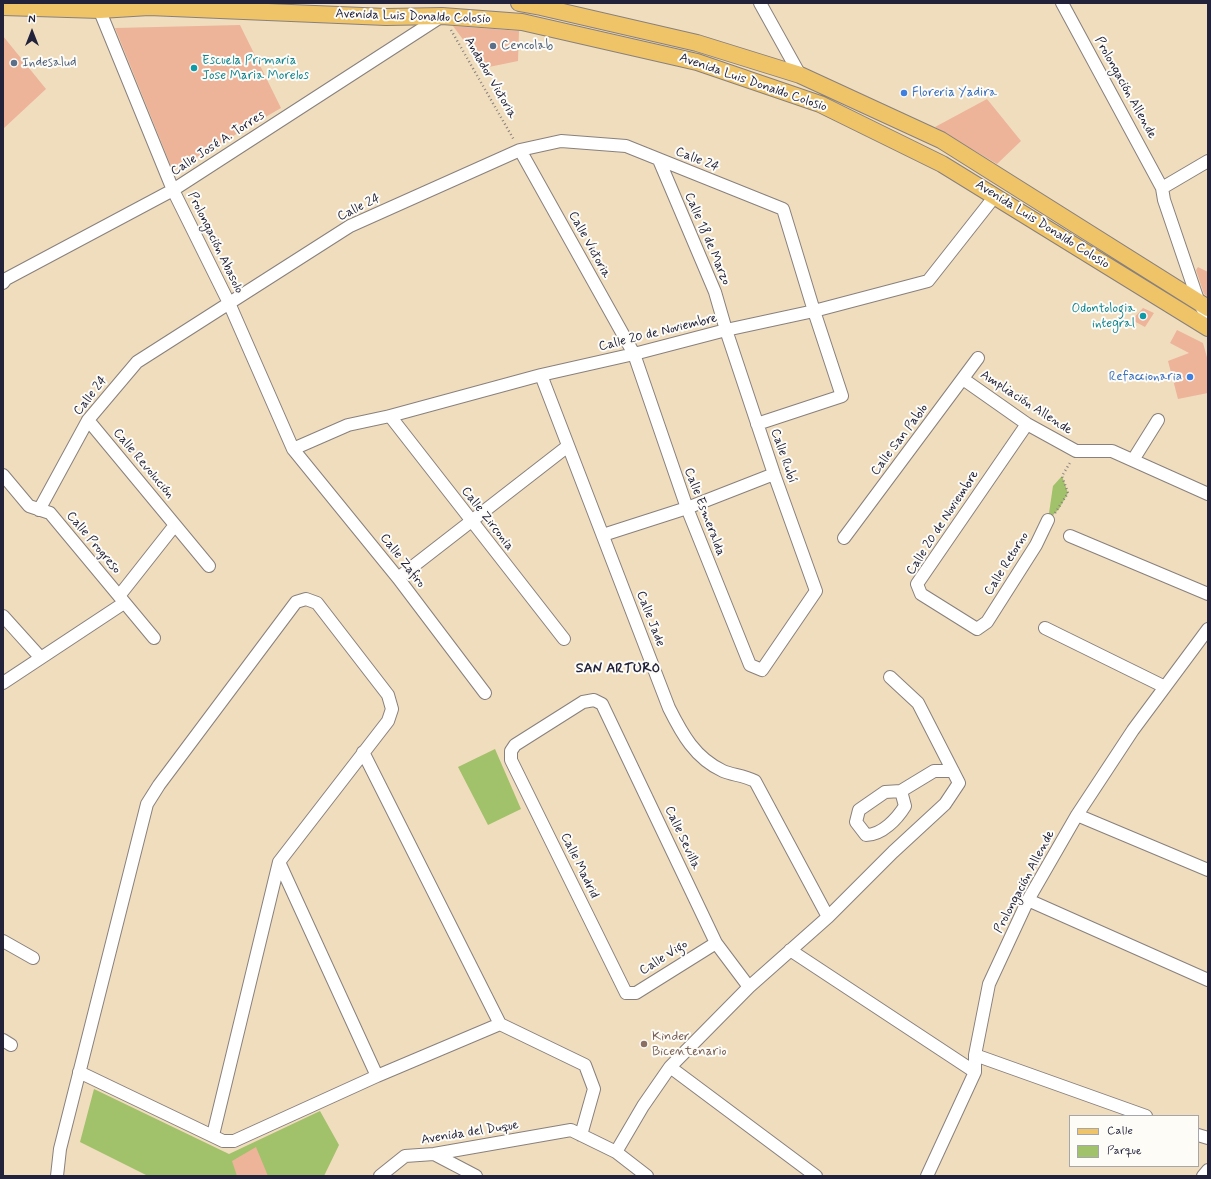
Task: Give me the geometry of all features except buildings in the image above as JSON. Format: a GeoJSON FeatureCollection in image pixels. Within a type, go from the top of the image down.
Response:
{"type":"FeatureCollection","features":[{"type":"Feature","properties":{"kind":"main road","name":"Avenida Luis Donaldo Colosio"},"geometry":{"type":"LineString","coordinates":[[519,3],[698,43],[800,75],[941,140],[1203,306]]}},
{"type":"Feature","properties":{"kind":"main road","name":"Avenida Luis Donaldo Colosio"},"geometry":{"type":"LineString","coordinates":[[3,7],[149,7],[386,17],[442,16],[522,22],[697,62],[820,104],[942,164],[1208,328]]}},
{"type":"Feature","properties":{"kind":"street"},"geometry":{"type":"LineString","coordinates":[[760,3],[800,75]]}},
{"type":"Feature","properties":{"kind":"street","name":"Prolongación Allende"},"geometry":{"type":"LineString","coordinates":[[1062,3],[1162,188],[1164,200],[1208,318]]}},
{"type":"Feature","properties":{"kind":"street","name":"Prolongación Abasolo"},"geometry":{"type":"LineString","coordinates":[[98,6],[173,190],[229,303],[293,449]]}},
{"type":"Feature","properties":{"kind":"street","name":"Calle José A. Torres"},"geometry":{"type":"LineString","coordinates":[[3,283],[6,279],[173,190],[442,16]]}},
{"type":"Feature","properties":{"kind":"street","name":"Calle 24"},"geometry":{"type":"LineString","coordinates":[[39,510],[88,420],[137,362],[350,226],[520,150],[561,141],[626,146],[783,209],[814,311]]}},
{"type":"Feature","properties":{"kind":"street","name":"Calle Victoria"},"geometry":{"type":"LineString","coordinates":[[520,150],[634,354]]}},
{"type":"Feature","properties":{"kind":"street","name":"Calle 18 de Marzo"},"geometry":{"type":"LineString","coordinates":[[659,160],[715,292],[726,330]]}},
{"type":"Feature","properties":{"kind":"street"},"geometry":{"type":"LineString","coordinates":[[1162,188],[1208,161]]}},
{"type":"Feature","properties":{"kind":"street","name":"Calle 20 de Noviembre"},"geometry":{"type":"LineString","coordinates":[[293,449],[348,425],[390,416],[541,375],[634,354],[726,330],[814,311],[928,281],[995,196]]}},
{"type":"Feature","properties":{"kind":"street"},"geometry":{"type":"LineString","coordinates":[[757,424],[842,396],[814,311]]}},
{"type":"Feature","properties":{"kind":"street","name":"Calle Rubí"},"geometry":{"type":"LineString","coordinates":[[726,330],[774,474],[816,591],[762,670]]}},
{"type":"Feature","properties":{"kind":"street","name":"Calle Esmeralda"},"geometry":{"type":"LineString","coordinates":[[634,354],[687,508],[750,665],[762,670]]}},
{"type":"Feature","properties":{"kind":"street","name":"Calle San Pablo"},"geometry":{"type":"LineString","coordinates":[[844,538],[978,358]]}},
{"type":"Feature","properties":{"kind":"street","name":"Calle Jade"},"geometry":{"type":"LineString","coordinates":[[541,375],[669,708],[685,739],[706,762],[724,772],[743,775],[755,781],[828,917]]}},
{"type":"Feature","properties":{"kind":"street","name":"Ampliación Allende"},"geometry":{"type":"LineString","coordinates":[[963,379],[1027,424],[1076,451],[1112,451],[1208,494]]}},
{"type":"Feature","properties":{"kind":"street","name":"Calle Zirconia"},"geometry":{"type":"LineString","coordinates":[[390,416],[564,639]]}},
{"type":"Feature","properties":{"kind":"street","name":"Calle Revolución"},"geometry":{"type":"LineString","coordinates":[[88,420],[210,566]]}},
{"type":"Feature","properties":{"kind":"street"},"geometry":{"type":"LineString","coordinates":[[1133,460],[1158,420]]}},
{"type":"Feature","properties":{"kind":"street","name":"Calle 20 de Noviembre"},"geometry":{"type":"LineString","coordinates":[[987,622],[977,629],[921,594],[917,584],[1027,424]]}},
{"type":"Feature","properties":{"kind":"street"},"geometry":{"type":"LineString","coordinates":[[398,578],[470,520],[568,446]]}},
{"type":"Feature","properties":{"kind":"street","name":"Calle Zafiro"},"geometry":{"type":"LineString","coordinates":[[293,449],[398,578],[485,694]]}},
{"type":"Feature","properties":{"kind":"street"},"geometry":{"type":"LineString","coordinates":[[603,535],[687,508],[774,474]]}},
{"type":"Feature","properties":{"kind":"street","name":"Calle Progreso"},"geometry":{"type":"LineString","coordinates":[[3,476],[29,506],[50,513],[154,638]]}},
{"type":"Feature","properties":{"kind":"street","name":"Calle Retorno"},"geometry":{"type":"LineString","coordinates":[[987,622],[1036,545],[1048,520]]}},
{"type":"Feature","properties":{"kind":"street"},"geometry":{"type":"LineString","coordinates":[[3,683],[121,599],[175,525]]}},
{"type":"Feature","properties":{"kind":"street"},"geometry":{"type":"LineString","coordinates":[[1070,536],[1208,594]]}},
{"type":"Feature","properties":{"kind":"street"},"geometry":{"type":"LineString","coordinates":[[57,1176],[60,1149],[148,804],[159,785],[296,602],[306,599],[317,604],[388,694],[392,709],[388,721],[279,862],[213,1135]]}},
{"type":"Feature","properties":{"kind":"street"},"geometry":{"type":"LineString","coordinates":[[3,616],[40,657]]}},
{"type":"Feature","properties":{"kind":"street"},"geometry":{"type":"LineString","coordinates":[[1045,628],[1165,687]]}},
{"type":"Feature","properties":{"kind":"street","name":"Prolongación Allende"},"geometry":{"type":"LineString","coordinates":[[928,1176],[975,1072],[975,1055],[989,984],[1028,900],[1077,815],[1133,730],[1208,629]]}},
{"type":"Feature","properties":{"kind":"street"},"geometry":{"type":"LineString","coordinates":[[616,1152],[643,1106],[670,1067],[749,987],[828,917],[893,852],[945,804],[959,784],[918,703],[890,677]]}},
{"type":"Feature","properties":{"kind":"street","name":"Calle Sevilla"},"geometry":{"type":"LineString","coordinates":[[511,751],[515,745],[583,702],[594,700],[602,704],[716,943],[749,987]]}},
{"type":"Feature","properties":{"kind":"street","name":"Calle Madrid"},"geometry":{"type":"LineString","coordinates":[[511,751],[511,760],[626,993]]}},
{"type":"Feature","properties":{"kind":"street"},"geometry":{"type":"LineString","coordinates":[[363,752],[500,1024],[585,1065],[594,1090],[576,1133],[616,1152],[647,1176]]}},
{"type":"Feature","properties":{"kind":"street"},"geometry":{"type":"LineString","coordinates":[[901,791],[934,771],[953,771]]}},
{"type":"Feature","properties":{"kind":"street"},"geometry":{"type":"LineString","coordinates":[[1077,815],[1208,870]]}},
{"type":"Feature","properties":{"kind":"street"},"geometry":{"type":"LineString","coordinates":[[279,862],[377,1076]]}},
{"type":"Feature","properties":{"kind":"street"},"geometry":{"type":"LineString","coordinates":[[1028,900],[1208,980]]}},
{"type":"Feature","properties":{"kind":"street"},"geometry":{"type":"LineString","coordinates":[[3,941],[33,958]]}},
{"type":"Feature","properties":{"kind":"street","name":"Calle Vigo"},"geometry":{"type":"LineString","coordinates":[[626,993],[636,993],[716,943]]}},
{"type":"Feature","properties":{"kind":"street"},"geometry":{"type":"LineString","coordinates":[[790,950],[975,1072]]}},
{"type":"Feature","properties":{"kind":"street"},"geometry":{"type":"LineString","coordinates":[[79,1072],[223,1140],[234,1141],[377,1076],[500,1024]]}},
{"type":"Feature","properties":{"kind":"street"},"geometry":{"type":"LineString","coordinates":[[975,1055],[1143,1115]]}},
{"type":"Feature","properties":{"kind":"street"},"geometry":{"type":"LineString","coordinates":[[670,1067],[816,1176]]}},
{"type":"Feature","properties":{"kind":"street","name":"Avenida del Duque"},"geometry":{"type":"LineString","coordinates":[[380,1176],[405,1156],[434,1154],[576,1133]]}},
{"type":"Feature","properties":{"kind":"street"},"geometry":{"type":"LineString","coordinates":[[434,1154],[476,1176]]}},
{"type":"Feature","properties":{"kind":"street"},"geometry":{"type":"LineString","coordinates":[[1203,1176],[1208,1170]]}},
{"type":"Feature","properties":{"kind":"path","name":"Andador Victoria"},"geometry":{"type":"LineString","coordinates":[[442,16],[520,150]]}},
{"type":"Feature","properties":{"kind":"path"},"geometry":{"type":"LineString","coordinates":[[1048,520],[1059,509],[1068,493],[1062,476],[1076,451]]}},
{"type":"Feature","properties":{"kind":"green space"},"geometry":{"type":"Polygon","coordinates":[[[1062,476],[1068,493],[1059,509],[1048,520],[1053,486],[1062,476]]]}},
{"type":"Feature","properties":{"kind":"green space"},"geometry":{"type":"Polygon","coordinates":[[[495,749],[521,809],[488,825],[458,767],[495,749]]]}},
{"type":"Feature","properties":{"kind":"green space"},"geometry":{"type":"Polygon","coordinates":[[[94,1089],[229,1154],[320,1111],[339,1145],[324,1176],[148,1176],[80,1142],[94,1089]]]}},
{"type":"Feature","properties":{"kind":"place","name":"Cencolab"},"geometry":{"type":"Point","coordinates":[493,46]}},
{"type":"Feature","properties":{"kind":"place","name":"Indesalud"},"geometry":{"type":"Point","coordinates":[14,63]}},
{"type":"Feature","properties":{"kind":"place","name":"Escuela Primaria Jose Maria Morelos"},"geometry":{"type":"Point","coordinates":[194,68]}},
{"type":"Feature","properties":{"kind":"place","name":"Floreria Yadira"},"geometry":{"type":"Point","coordinates":[904,93]}},
{"type":"Feature","properties":{"kind":"place","name":"Odontologia integral"},"geometry":{"type":"Point","coordinates":[1143,316]}},
{"type":"Feature","properties":{"kind":"place","name":"Refaccionaria"},"geometry":{"type":"Point","coordinates":[1190,377]}},
{"type":"Feature","properties":{"kind":"place","name":"Kinder Bicentenario"},"geometry":{"type":"Point","coordinates":[644,1044]}},
{"type":"Feature","properties":{"kind":"district","name":"SAN ARTURO"},"geometry":{"type":"Point","coordinates":[618,669]}}]}
